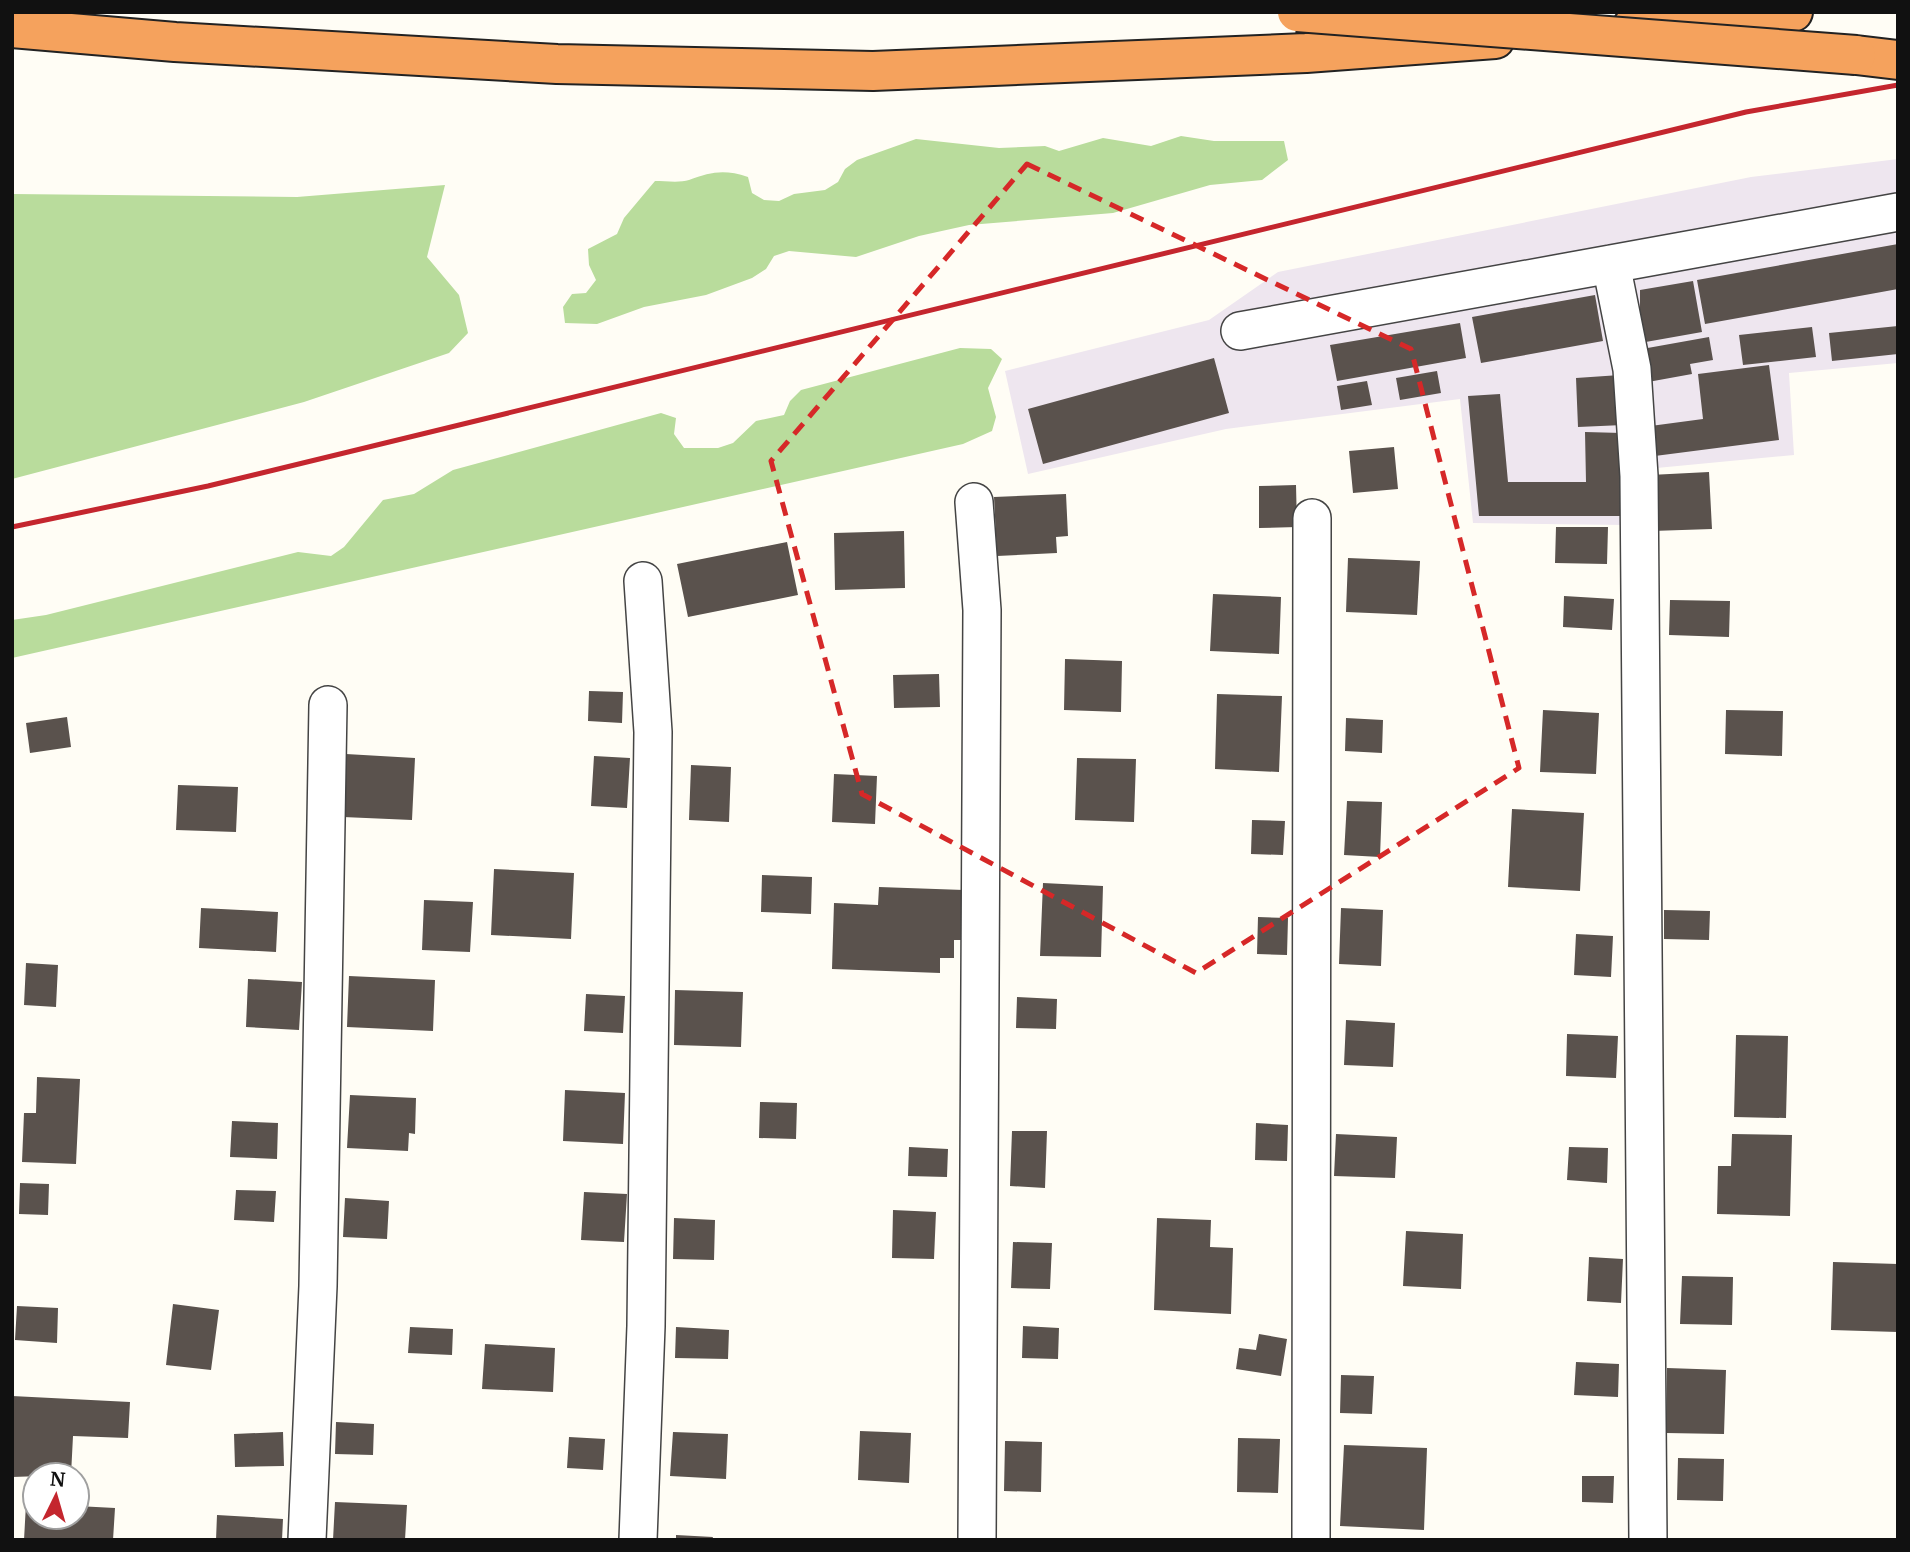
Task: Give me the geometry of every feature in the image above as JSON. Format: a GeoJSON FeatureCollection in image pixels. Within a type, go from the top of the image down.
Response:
{"type":"FeatureCollection","features":[{"type":"Feature","properties":{"kind":"highway"},"geometry":{"type":"LineString","coordinates":[[1297,12],[1898,60]]}},
{"type":"Feature","properties":{"kind":"highway"},"geometry":{"type":"LineString","coordinates":[[12,28],[175,42],[557,64],[873,71],[1306,53],[1793,12]]}},
{"type":"Feature","properties":{"kind":"lane"},"geometry":{"type":"LineString","coordinates":[[1240,331],[1898,212]]}},
{"type":"Feature","properties":{"kind":"lane"},"geometry":{"type":"LineString","coordinates":[[1611,264],[1632,369],[1639,476],[1648,1540]]}},
{"type":"Feature","properties":{"kind":"lane"},"geometry":{"type":"LineString","coordinates":[[974,502],[982,610],[977,1540]]}},
{"type":"Feature","properties":{"kind":"lane"},"geometry":{"type":"LineString","coordinates":[[1311,1540],[1312,518]]}},
{"type":"Feature","properties":{"kind":"lane"},"geometry":{"type":"LineString","coordinates":[[638,1540],[646,1326],[653,732],[643,581]]}},
{"type":"Feature","properties":{"kind":"lane"},"geometry":{"type":"LineString","coordinates":[[307,1540],[318,1286],[328,705]]}},
{"type":"Feature","properties":{"kind":"highlighted area"},"geometry":{"type":"Polygon","coordinates":[[[1027,164],[1411,349],[1519,768],[1196,973],[862,794],[771,461],[1027,164]]]}},
{"type":"Feature","properties":{"kind":"shaded area"},"geometry":{"type":"Polygon","coordinates":[[[1898,159],[1898,363],[1789,373],[1794,455],[1625,471],[1625,525],[1473,523],[1460,399],[1226,429],[1028,474],[1005,371],[1209,320],[1278,272],[1751,177],[1898,159]]]}},
{"type":"Feature","properties":{"kind":"green space"},"geometry":{"type":"Polygon","coordinates":[[[1181,136],[1214,141],[1284,141],[1288,160],[1262,180],[1210,185],[1113,213],[969,225],[919,236],[856,257],[789,251],[774,256],[766,269],[752,278],[706,295],[644,307],[597,324],[565,323],[563,307],[572,294],[586,293],[596,280],[589,265],[588,249],[617,234],[624,218],[655,181],[681,181],[711,173],[732,173],[748,177],[752,193],[764,200],[779,201],[794,194],[825,190],[838,182],[845,169],[857,160],[916,139],[999,148],[1045,146],[1059,151],[1103,138],[1151,146],[1181,136]]]}},
{"type":"Feature","properties":{"kind":"green space"},"geometry":{"type":"Polygon","coordinates":[[[445,185],[427,257],[459,295],[468,333],[449,353],[304,402],[12,479],[12,194],[297,197],[445,185]]]}},
{"type":"Feature","properties":{"kind":"green space"},"geometry":{"type":"Polygon","coordinates":[[[960,348],[991,349],[1002,359],[988,388],[996,417],[992,431],[963,444],[12,658],[12,620],[46,615],[298,552],[331,556],[344,547],[383,500],[414,494],[453,470],[661,413],[676,418],[674,434],[684,448],[718,448],[733,443],[756,421],[784,415],[790,401],[801,390],[960,348]]]}},
{"type":"Feature","properties":{"kind":"building"},"geometry":{"type":"Polygon","coordinates":[[[1898,244],[1898,289],[1705,324],[1697,280],[1898,244]]]}},
{"type":"Feature","properties":{"kind":"building"},"geometry":{"type":"Polygon","coordinates":[[[1693,281],[1702,332],[1640,343],[1640,290],[1693,281]]]}},
{"type":"Feature","properties":{"kind":"building"},"geometry":{"type":"Polygon","coordinates":[[[1595,295],[1603,341],[1481,363],[1472,317],[1595,295]]]}},
{"type":"Feature","properties":{"kind":"building"},"geometry":{"type":"Polygon","coordinates":[[[1460,323],[1466,358],[1337,381],[1330,345],[1460,323]]]}},
{"type":"Feature","properties":{"kind":"building"},"geometry":{"type":"Polygon","coordinates":[[[1898,326],[1898,354],[1832,361],[1829,333],[1898,326]]]}},
{"type":"Feature","properties":{"kind":"building"},"geometry":{"type":"Polygon","coordinates":[[[1812,327],[1816,357],[1743,365],[1739,335],[1812,327]]]}},
{"type":"Feature","properties":{"kind":"building"},"geometry":{"type":"Polygon","coordinates":[[[1709,337],[1713,360],[1690,364],[1692,374],[1648,382],[1642,349],[1709,337]]]}},
{"type":"Feature","properties":{"kind":"building"},"geometry":{"type":"Polygon","coordinates":[[[1214,358],[1229,413],[1043,464],[1028,409],[1214,358]]]}},
{"type":"Feature","properties":{"kind":"building"},"geometry":{"type":"Polygon","coordinates":[[[1769,365],[1779,440],[1647,457],[1643,427],[1703,419],[1698,374],[1769,365]]]}},
{"type":"Feature","properties":{"kind":"building"},"geometry":{"type":"Polygon","coordinates":[[[1437,371],[1441,393],[1400,400],[1396,378],[1437,371]]]}},
{"type":"Feature","properties":{"kind":"building"},"geometry":{"type":"Polygon","coordinates":[[[1620,375],[1623,425],[1578,427],[1576,378],[1620,375]]]}},
{"type":"Feature","properties":{"kind":"building"},"geometry":{"type":"Polygon","coordinates":[[[1367,381],[1372,405],[1341,410],[1337,386],[1367,381]]]}},
{"type":"Feature","properties":{"kind":"building"},"geometry":{"type":"Polygon","coordinates":[[[1500,394],[1508,482],[1586,482],[1585,432],[1622,433],[1622,516],[1479,516],[1468,396],[1500,394]]]}},
{"type":"Feature","properties":{"kind":"building"},"geometry":{"type":"Polygon","coordinates":[[[1394,447],[1398,489],[1353,493],[1349,451],[1394,447]]]}},
{"type":"Feature","properties":{"kind":"building"},"geometry":{"type":"Polygon","coordinates":[[[1709,472],[1712,529],[1652,531],[1650,475],[1709,472]]]}},
{"type":"Feature","properties":{"kind":"building"},"geometry":{"type":"Polygon","coordinates":[[[1296,485],[1297,527],[1259,528],[1259,486],[1296,485]]]}},
{"type":"Feature","properties":{"kind":"building"},"geometry":{"type":"Polygon","coordinates":[[[1066,494],[1068,536],[1056,537],[1057,553],[997,556],[994,497],[1066,494]]]}},
{"type":"Feature","properties":{"kind":"building"},"geometry":{"type":"Polygon","coordinates":[[[1556,527],[1608,527],[1607,564],[1555,563],[1556,527]]]}},
{"type":"Feature","properties":{"kind":"building"},"geometry":{"type":"Polygon","coordinates":[[[904,531],[905,588],[835,590],[834,533],[904,531]]]}},
{"type":"Feature","properties":{"kind":"building"},"geometry":{"type":"Polygon","coordinates":[[[787,542],[798,595],[688,617],[677,564],[787,542]]]}},
{"type":"Feature","properties":{"kind":"building"},"geometry":{"type":"Polygon","coordinates":[[[1348,558],[1420,561],[1417,615],[1346,612],[1348,558]]]}},
{"type":"Feature","properties":{"kind":"building"},"geometry":{"type":"Polygon","coordinates":[[[1213,594],[1281,597],[1279,654],[1210,651],[1213,594]]]}},
{"type":"Feature","properties":{"kind":"building"},"geometry":{"type":"Polygon","coordinates":[[[1564,596],[1614,599],[1612,630],[1563,627],[1564,596]]]}},
{"type":"Feature","properties":{"kind":"building"},"geometry":{"type":"Polygon","coordinates":[[[1670,600],[1730,601],[1729,637],[1669,635],[1670,600]]]}},
{"type":"Feature","properties":{"kind":"building"},"geometry":{"type":"Polygon","coordinates":[[[1065,659],[1122,661],[1121,712],[1064,710],[1065,659]]]}},
{"type":"Feature","properties":{"kind":"building"},"geometry":{"type":"Polygon","coordinates":[[[939,674],[940,707],[894,708],[893,675],[939,674]]]}},
{"type":"Feature","properties":{"kind":"building"},"geometry":{"type":"Polygon","coordinates":[[[589,691],[623,692],[622,723],[588,721],[589,691]]]}},
{"type":"Feature","properties":{"kind":"building"},"geometry":{"type":"Polygon","coordinates":[[[1217,694],[1282,696],[1279,772],[1215,769],[1217,694]]]}},
{"type":"Feature","properties":{"kind":"building"},"geometry":{"type":"Polygon","coordinates":[[[1543,710],[1599,713],[1596,774],[1540,772],[1543,710]]]}},
{"type":"Feature","properties":{"kind":"building"},"geometry":{"type":"Polygon","coordinates":[[[1726,710],[1783,711],[1782,756],[1725,754],[1726,710]]]}},
{"type":"Feature","properties":{"kind":"building"},"geometry":{"type":"Polygon","coordinates":[[[67,717],[71,747],[30,753],[26,723],[67,717]]]}},
{"type":"Feature","properties":{"kind":"building"},"geometry":{"type":"Polygon","coordinates":[[[1346,718],[1383,720],[1382,753],[1345,751],[1346,718]]]}},
{"type":"Feature","properties":{"kind":"building"},"geometry":{"type":"Polygon","coordinates":[[[346,754],[415,758],[412,820],[343,817],[346,754]]]}},
{"type":"Feature","properties":{"kind":"building"},"geometry":{"type":"Polygon","coordinates":[[[594,756],[630,758],[627,808],[591,806],[594,756]]]}},
{"type":"Feature","properties":{"kind":"building"},"geometry":{"type":"Polygon","coordinates":[[[1077,758],[1136,759],[1134,822],[1075,820],[1077,758]]]}},
{"type":"Feature","properties":{"kind":"building"},"geometry":{"type":"Polygon","coordinates":[[[691,765],[731,767],[729,822],[689,820],[691,765]]]}},
{"type":"Feature","properties":{"kind":"building"},"geometry":{"type":"Polygon","coordinates":[[[834,774],[877,776],[875,824],[832,822],[834,774]]]}},
{"type":"Feature","properties":{"kind":"building"},"geometry":{"type":"Polygon","coordinates":[[[178,785],[238,787],[236,832],[176,830],[178,785]]]}},
{"type":"Feature","properties":{"kind":"building"},"geometry":{"type":"Polygon","coordinates":[[[1347,801],[1382,802],[1380,857],[1344,855],[1347,801]]]}},
{"type":"Feature","properties":{"kind":"building"},"geometry":{"type":"Polygon","coordinates":[[[1512,809],[1584,813],[1580,891],[1508,887],[1512,809]]]}},
{"type":"Feature","properties":{"kind":"building"},"geometry":{"type":"Polygon","coordinates":[[[1252,820],[1285,821],[1283,855],[1251,854],[1252,820]]]}},
{"type":"Feature","properties":{"kind":"building"},"geometry":{"type":"Polygon","coordinates":[[[494,869],[574,873],[571,939],[491,935],[494,869]]]}},
{"type":"Feature","properties":{"kind":"building"},"geometry":{"type":"Polygon","coordinates":[[[762,875],[812,877],[811,914],[761,912],[762,875]]]}},
{"type":"Feature","properties":{"kind":"building"},"geometry":{"type":"Polygon","coordinates":[[[1043,883],[1103,886],[1101,957],[1040,956],[1043,883]]]}},
{"type":"Feature","properties":{"kind":"building"},"geometry":{"type":"Polygon","coordinates":[[[879,887],[964,890],[962,940],[954,940],[954,958],[940,958],[940,973],[832,969],[834,903],[878,905],[879,887]]]}},
{"type":"Feature","properties":{"kind":"building"},"geometry":{"type":"Polygon","coordinates":[[[424,900],[473,902],[470,952],[422,950],[424,900]]]}},
{"type":"Feature","properties":{"kind":"building"},"geometry":{"type":"Polygon","coordinates":[[[201,908],[278,912],[276,952],[199,948],[201,908]]]}},
{"type":"Feature","properties":{"kind":"building"},"geometry":{"type":"Polygon","coordinates":[[[1341,908],[1383,910],[1381,966],[1339,964],[1341,908]]]}},
{"type":"Feature","properties":{"kind":"building"},"geometry":{"type":"Polygon","coordinates":[[[1664,910],[1710,911],[1709,940],[1664,939],[1664,910]]]}},
{"type":"Feature","properties":{"kind":"building"},"geometry":{"type":"Polygon","coordinates":[[[1258,917],[1288,918],[1287,955],[1257,954],[1258,917]]]}},
{"type":"Feature","properties":{"kind":"building"},"geometry":{"type":"Polygon","coordinates":[[[1576,934],[1613,936],[1611,977],[1574,975],[1576,934]]]}},
{"type":"Feature","properties":{"kind":"building"},"geometry":{"type":"Polygon","coordinates":[[[26,963],[58,965],[56,1007],[24,1005],[26,963]]]}},
{"type":"Feature","properties":{"kind":"building"},"geometry":{"type":"Polygon","coordinates":[[[349,976],[435,980],[433,1031],[347,1027],[349,976]]]}},
{"type":"Feature","properties":{"kind":"building"},"geometry":{"type":"Polygon","coordinates":[[[248,979],[302,982],[299,1030],[246,1027],[248,979]]]}},
{"type":"Feature","properties":{"kind":"building"},"geometry":{"type":"Polygon","coordinates":[[[675,990],[743,992],[741,1047],[674,1045],[675,990]]]}},
{"type":"Feature","properties":{"kind":"building"},"geometry":{"type":"Polygon","coordinates":[[[586,994],[625,996],[623,1033],[584,1031],[586,994]]]}},
{"type":"Feature","properties":{"kind":"building"},"geometry":{"type":"Polygon","coordinates":[[[1017,997],[1057,999],[1056,1029],[1016,1028],[1017,997]]]}},
{"type":"Feature","properties":{"kind":"building"},"geometry":{"type":"Polygon","coordinates":[[[1346,1020],[1395,1023],[1393,1067],[1344,1065],[1346,1020]]]}},
{"type":"Feature","properties":{"kind":"building"},"geometry":{"type":"Polygon","coordinates":[[[1567,1034],[1618,1036],[1616,1078],[1566,1076],[1567,1034]]]}},
{"type":"Feature","properties":{"kind":"building"},"geometry":{"type":"Polygon","coordinates":[[[1736,1035],[1788,1036],[1786,1118],[1734,1117],[1736,1035]]]}},
{"type":"Feature","properties":{"kind":"building"},"geometry":{"type":"Polygon","coordinates":[[[37,1077],[80,1079],[76,1164],[22,1162],[24,1113],[36,1113],[37,1077]]]}},
{"type":"Feature","properties":{"kind":"building"},"geometry":{"type":"Polygon","coordinates":[[[565,1090],[625,1093],[623,1144],[563,1141],[565,1090]]]}},
{"type":"Feature","properties":{"kind":"building"},"geometry":{"type":"Polygon","coordinates":[[[350,1095],[416,1098],[415,1134],[409,1133],[408,1151],[347,1148],[350,1095]]]}},
{"type":"Feature","properties":{"kind":"building"},"geometry":{"type":"Polygon","coordinates":[[[760,1102],[797,1103],[796,1139],[759,1138],[760,1102]]]}},
{"type":"Feature","properties":{"kind":"building"},"geometry":{"type":"Polygon","coordinates":[[[232,1121],[278,1123],[277,1159],[230,1157],[232,1121]]]}},
{"type":"Feature","properties":{"kind":"building"},"geometry":{"type":"Polygon","coordinates":[[[1256,1123],[1288,1125],[1287,1161],[1255,1160],[1256,1123]]]}},
{"type":"Feature","properties":{"kind":"building"},"geometry":{"type":"Polygon","coordinates":[[[1012,1131],[1047,1131],[1045,1188],[1010,1186],[1012,1131]]]}},
{"type":"Feature","properties":{"kind":"building"},"geometry":{"type":"Polygon","coordinates":[[[1336,1134],[1397,1137],[1395,1178],[1334,1176],[1336,1134]]]}},
{"type":"Feature","properties":{"kind":"building"},"geometry":{"type":"Polygon","coordinates":[[[1732,1134],[1792,1135],[1790,1216],[1717,1214],[1718,1166],[1731,1166],[1732,1134]]]}},
{"type":"Feature","properties":{"kind":"building"},"geometry":{"type":"Polygon","coordinates":[[[909,1147],[948,1149],[947,1177],[908,1176],[909,1147]]]}},
{"type":"Feature","properties":{"kind":"building"},"geometry":{"type":"Polygon","coordinates":[[[1569,1147],[1608,1148],[1607,1183],[1567,1180],[1569,1147]]]}},
{"type":"Feature","properties":{"kind":"building"},"geometry":{"type":"Polygon","coordinates":[[[20,1183],[49,1184],[48,1215],[19,1214],[20,1183]]]}},
{"type":"Feature","properties":{"kind":"building"},"geometry":{"type":"Polygon","coordinates":[[[236,1190],[276,1191],[274,1222],[234,1220],[236,1190]]]}},
{"type":"Feature","properties":{"kind":"building"},"geometry":{"type":"Polygon","coordinates":[[[584,1192],[627,1194],[624,1242],[581,1240],[584,1192]]]}},
{"type":"Feature","properties":{"kind":"building"},"geometry":{"type":"Polygon","coordinates":[[[345,1198],[389,1201],[387,1239],[343,1237],[345,1198]]]}},
{"type":"Feature","properties":{"kind":"building"},"geometry":{"type":"Polygon","coordinates":[[[893,1210],[936,1212],[934,1259],[892,1258],[893,1210]]]}},
{"type":"Feature","properties":{"kind":"building"},"geometry":{"type":"Polygon","coordinates":[[[674,1218],[715,1220],[714,1260],[673,1259],[674,1218]]]}},
{"type":"Feature","properties":{"kind":"building"},"geometry":{"type":"Polygon","coordinates":[[[1157,1218],[1211,1220],[1210,1247],[1233,1248],[1231,1314],[1154,1310],[1157,1218]]]}},
{"type":"Feature","properties":{"kind":"building"},"geometry":{"type":"Polygon","coordinates":[[[1406,1231],[1463,1234],[1461,1289],[1403,1286],[1406,1231]]]}},
{"type":"Feature","properties":{"kind":"building"},"geometry":{"type":"Polygon","coordinates":[[[1013,1242],[1052,1243],[1050,1289],[1011,1288],[1013,1242]]]}},
{"type":"Feature","properties":{"kind":"building"},"geometry":{"type":"Polygon","coordinates":[[[1589,1257],[1623,1259],[1621,1303],[1587,1301],[1589,1257]]]}},
{"type":"Feature","properties":{"kind":"building"},"geometry":{"type":"Polygon","coordinates":[[[1833,1262],[1898,1264],[1898,1332],[1831,1330],[1833,1262]]]}},
{"type":"Feature","properties":{"kind":"building"},"geometry":{"type":"Polygon","coordinates":[[[1682,1276],[1733,1277],[1732,1325],[1680,1324],[1682,1276]]]}},
{"type":"Feature","properties":{"kind":"building"},"geometry":{"type":"Polygon","coordinates":[[[173,1304],[219,1310],[211,1370],[166,1365],[173,1304]]]}},
{"type":"Feature","properties":{"kind":"building"},"geometry":{"type":"Polygon","coordinates":[[[17,1306],[58,1308],[57,1343],[15,1340],[17,1306]]]}},
{"type":"Feature","properties":{"kind":"building"},"geometry":{"type":"Polygon","coordinates":[[[1023,1326],[1059,1328],[1058,1359],[1022,1358],[1023,1326]]]}},
{"type":"Feature","properties":{"kind":"building"},"geometry":{"type":"Polygon","coordinates":[[[410,1327],[453,1329],[452,1355],[408,1353],[410,1327]]]}},
{"type":"Feature","properties":{"kind":"building"},"geometry":{"type":"Polygon","coordinates":[[[676,1327],[729,1330],[728,1359],[675,1358],[676,1327]]]}},
{"type":"Feature","properties":{"kind":"building"},"geometry":{"type":"Polygon","coordinates":[[[1259,1334],[1287,1339],[1281,1376],[1236,1369],[1239,1348],[1256,1350],[1259,1334]]]}},
{"type":"Feature","properties":{"kind":"building"},"geometry":{"type":"Polygon","coordinates":[[[485,1344],[555,1348],[553,1392],[482,1389],[485,1344]]]}},
{"type":"Feature","properties":{"kind":"building"},"geometry":{"type":"Polygon","coordinates":[[[1576,1362],[1619,1364],[1618,1397],[1574,1395],[1576,1362]]]}},
{"type":"Feature","properties":{"kind":"building"},"geometry":{"type":"Polygon","coordinates":[[[1667,1368],[1726,1370],[1724,1434],[1666,1433],[1667,1368]]]}},
{"type":"Feature","properties":{"kind":"building"},"geometry":{"type":"Polygon","coordinates":[[[1341,1375],[1374,1376],[1372,1414],[1340,1413],[1341,1375]]]}},
{"type":"Feature","properties":{"kind":"building"},"geometry":{"type":"Polygon","coordinates":[[[12,1396],[130,1402],[128,1438],[73,1436],[72,1461],[21,1461],[21,1477],[12,1477],[12,1396]]]}},
{"type":"Feature","properties":{"kind":"building"},"geometry":{"type":"Polygon","coordinates":[[[336,1422],[374,1424],[373,1455],[335,1454],[336,1422]]]}},
{"type":"Feature","properties":{"kind":"building"},"geometry":{"type":"Polygon","coordinates":[[[860,1431],[911,1433],[909,1483],[858,1480],[860,1431]]]}},
{"type":"Feature","properties":{"kind":"building"},"geometry":{"type":"Polygon","coordinates":[[[283,1432],[284,1466],[235,1467],[234,1434],[283,1432]]]}},
{"type":"Feature","properties":{"kind":"building"},"geometry":{"type":"Polygon","coordinates":[[[673,1432],[728,1434],[726,1479],[670,1476],[673,1432]]]}},
{"type":"Feature","properties":{"kind":"building"},"geometry":{"type":"Polygon","coordinates":[[[569,1437],[605,1439],[603,1470],[567,1468],[569,1437]]]}},
{"type":"Feature","properties":{"kind":"building"},"geometry":{"type":"Polygon","coordinates":[[[1238,1438],[1280,1439],[1278,1493],[1237,1492],[1238,1438]]]}},
{"type":"Feature","properties":{"kind":"building"},"geometry":{"type":"Polygon","coordinates":[[[1005,1441],[1042,1442],[1041,1492],[1004,1491],[1005,1441]]]}},
{"type":"Feature","properties":{"kind":"building"},"geometry":{"type":"Polygon","coordinates":[[[1344,1445],[1427,1448],[1424,1530],[1340,1526],[1344,1445]]]}},
{"type":"Feature","properties":{"kind":"building"},"geometry":{"type":"Polygon","coordinates":[[[1678,1458],[1724,1459],[1723,1501],[1677,1500],[1678,1458]]]}},
{"type":"Feature","properties":{"kind":"building"},"geometry":{"type":"Polygon","coordinates":[[[1582,1476],[1614,1476],[1613,1503],[1582,1502],[1582,1476]]]}},
{"type":"Feature","properties":{"kind":"building"},"geometry":{"type":"Polygon","coordinates":[[[335,1502],[407,1505],[405,1540],[333,1540],[335,1502]]]}},
{"type":"Feature","properties":{"kind":"building"},"geometry":{"type":"Polygon","coordinates":[[[91,1507],[115,1508],[113,1540],[24,1540],[24,1531],[91,1531],[91,1507]]]}},
{"type":"Feature","properties":{"kind":"building"},"geometry":{"type":"Polygon","coordinates":[[[217,1515],[283,1519],[282,1540],[216,1540],[217,1515]]]}},
{"type":"Feature","properties":{"kind":"building"},"geometry":{"type":"Polygon","coordinates":[[[676,1535],[713,1537],[712,1540],[676,1540],[676,1535]]]}},
{"type":"Feature","properties":{"kind":"railway"},"geometry":{"type":"LineString","coordinates":[[12,527],[208,486],[1746,112],[1898,85]]}}]}
